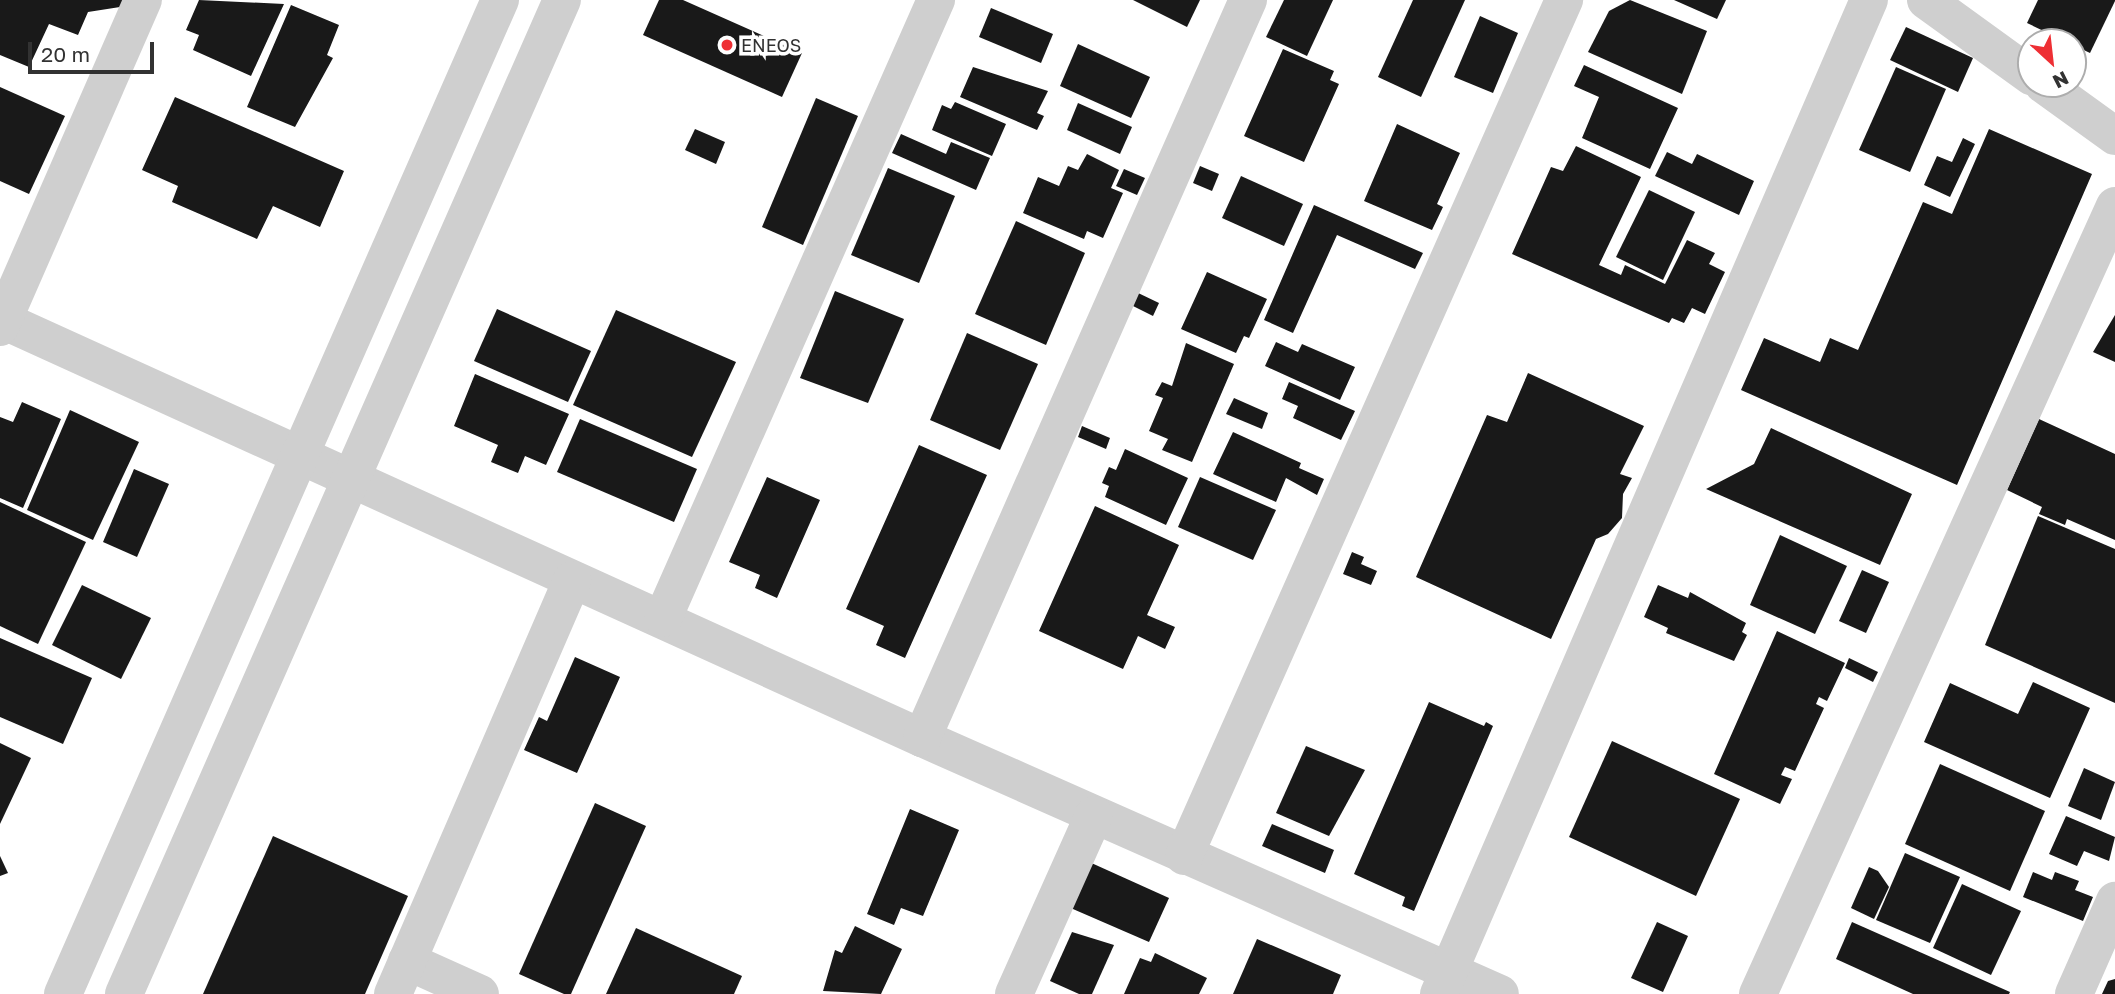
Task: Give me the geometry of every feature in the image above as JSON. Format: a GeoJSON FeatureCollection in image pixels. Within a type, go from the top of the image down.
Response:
{"type":"FeatureCollection","features":[{"type":"Feature","properties":{"kind":"street"},"geometry":{"type":"LineString","coordinates":[[143,0],[1,322],[572,580],[663,618],[1184,856],[1445,983],[1500,994]]}},
{"type":"Feature","properties":{"kind":"street"},"geometry":{"type":"LineString","coordinates":[[63,994],[301,458],[500,0]]}},
{"type":"Feature","properties":{"kind":"street"},"geometry":{"type":"LineString","coordinates":[[124,994],[562,0]]}},
{"type":"Feature","properties":{"kind":"street"},"geometry":{"type":"LineString","coordinates":[[663,618],[936,0]]}},
{"type":"Feature","properties":{"kind":"street"},"geometry":{"type":"LineString","coordinates":[[922,738],[1248,0]]}},
{"type":"Feature","properties":{"kind":"street"},"geometry":{"type":"LineString","coordinates":[[1184,856],[1564,0]]}},
{"type":"Feature","properties":{"kind":"street"},"geometry":{"type":"LineString","coordinates":[[1445,983],[1870,0]]}},
{"type":"Feature","properties":{"kind":"street"},"geometry":{"type":"LineString","coordinates":[[1926,0],[2017,66]]}},
{"type":"Feature","properties":{"kind":"street"},"geometry":{"type":"LineString","coordinates":[[2062,98],[2115,136]]}},
{"type":"Feature","properties":{"kind":"street"},"geometry":{"type":"LineString","coordinates":[[1758,994],[2115,206]]}},
{"type":"Feature","properties":{"kind":"street"},"geometry":{"type":"LineString","coordinates":[[480,994],[400,978],[572,580]]}},
{"type":"Feature","properties":{"kind":"street"},"geometry":{"type":"LineString","coordinates":[[1014,994],[1094,815]]}},
{"type":"Feature","properties":{"kind":"street"},"geometry":{"type":"LineString","coordinates":[[2074,994],[2106,947],[2115,901]]}},
{"type":"Feature","properties":{"kind":"building"},"geometry":{"type":"Polygon","coordinates":[[[0,0],[123,0],[120,7],[88,12],[78,35],[49,24],[29,67],[0,55],[0,0]]]}},
{"type":"Feature","properties":{"kind":"building"},"geometry":{"type":"Polygon","coordinates":[[[199,0],[284,4],[251,76],[193,50],[199,35],[186,30],[199,0]]]}},
{"type":"Feature","properties":{"kind":"building"},"geometry":{"type":"Polygon","coordinates":[[[659,0],[683,0],[802,53],[782,97],[643,35],[659,0]]]}},
{"type":"Feature","properties":{"kind":"building"},"geometry":{"type":"Polygon","coordinates":[[[1133,0],[1200,0],[1187,27],[1133,0]]]}},
{"type":"Feature","properties":{"kind":"building"},"geometry":{"type":"Polygon","coordinates":[[[1284,0],[1333,0],[1307,56],[1266,37],[1284,0]]]}},
{"type":"Feature","properties":{"kind":"building"},"geometry":{"type":"Polygon","coordinates":[[[1413,0],[1465,0],[1421,97],[1378,77],[1413,0]]]}},
{"type":"Feature","properties":{"kind":"building"},"geometry":{"type":"Polygon","coordinates":[[[1630,0],[1707,31],[1682,94],[1588,52],[1609,11],[1630,0]]]}},
{"type":"Feature","properties":{"kind":"building"},"geometry":{"type":"Polygon","coordinates":[[[1674,0],[1726,0],[1717,19],[1674,0]]]}},
{"type":"Feature","properties":{"kind":"building"},"geometry":{"type":"Polygon","coordinates":[[[2038,0],[2115,0],[2090,53],[2087,52],[2087,28],[2038,28],[2027,23],[2038,0]]]}},
{"type":"Feature","properties":{"kind":"building"},"geometry":{"type":"Polygon","coordinates":[[[291,5],[339,25],[327,55],[333,58],[295,127],[247,107],[291,5]]]}},
{"type":"Feature","properties":{"kind":"building"},"geometry":{"type":"Polygon","coordinates":[[[991,8],[1053,34],[1041,63],[979,37],[991,8]]]}},
{"type":"Feature","properties":{"kind":"building"},"geometry":{"type":"Polygon","coordinates":[[[1480,16],[1518,33],[1493,93],[1454,77],[1480,16]]]}},
{"type":"Feature","properties":{"kind":"building"},"geometry":{"type":"Polygon","coordinates":[[[1906,27],[1973,58],[1958,92],[1890,60],[1906,27]]]}},
{"type":"Feature","properties":{"kind":"building"},"geometry":{"type":"Polygon","coordinates":[[[1078,44],[1150,77],[1131,118],[1060,86],[1078,44]]]}},
{"type":"Feature","properties":{"kind":"building"},"geometry":{"type":"Polygon","coordinates":[[[1283,49],[1334,71],[1330,80],[1339,84],[1304,162],[1244,136],[1283,49]]]}},
{"type":"Feature","properties":{"kind":"building"},"geometry":{"type":"Polygon","coordinates":[[[1584,65],[1678,108],[1650,169],[1582,138],[1599,97],[1574,86],[1584,65]]]}},
{"type":"Feature","properties":{"kind":"building"},"geometry":{"type":"Polygon","coordinates":[[[973,67],[1048,91],[1037,113],[1044,116],[1037,130],[960,97],[973,67]]]}},
{"type":"Feature","properties":{"kind":"building"},"geometry":{"type":"Polygon","coordinates":[[[1896,67],[1946,89],[1910,172],[1859,150],[1896,67]]]}},
{"type":"Feature","properties":{"kind":"building"},"geometry":{"type":"Polygon","coordinates":[[[0,87],[65,116],[29,194],[0,181],[0,87]]]}},
{"type":"Feature","properties":{"kind":"building"},"geometry":{"type":"Polygon","coordinates":[[[175,97],[344,171],[320,227],[273,206],[257,239],[172,202],[178,186],[142,170],[175,97]]]}},
{"type":"Feature","properties":{"kind":"building"},"geometry":{"type":"Polygon","coordinates":[[[816,98],[858,116],[803,245],[762,227],[816,98]]]}},
{"type":"Feature","properties":{"kind":"building"},"geometry":{"type":"Polygon","coordinates":[[[955,102],[1006,124],[992,156],[932,130],[942,105],[951,109],[955,102]]]}},
{"type":"Feature","properties":{"kind":"building"},"geometry":{"type":"Polygon","coordinates":[[[1078,103],[1132,127],[1120,154],[1067,130],[1078,103]]]}},
{"type":"Feature","properties":{"kind":"building"},"geometry":{"type":"Polygon","coordinates":[[[1397,124],[1460,153],[1437,204],[1443,207],[1432,230],[1364,201],[1397,124]]]}},
{"type":"Feature","properties":{"kind":"building"},"geometry":{"type":"Polygon","coordinates":[[[695,129],[725,142],[716,164],[685,150],[695,129]]]}},
{"type":"Feature","properties":{"kind":"building"},"geometry":{"type":"Polygon","coordinates":[[[1989,129],[2092,174],[1957,485],[1741,390],[1764,338],[1820,362],[1830,338],[1858,350],[1923,202],[1952,214],[1989,129]]]}},
{"type":"Feature","properties":{"kind":"building"},"geometry":{"type":"Polygon","coordinates":[[[901,134],[946,154],[951,142],[990,158],[976,190],[892,153],[901,134]]]}},
{"type":"Feature","properties":{"kind":"building"},"geometry":{"type":"Polygon","coordinates":[[[1963,138],[1975,144],[1950,197],[1924,185],[1937,156],[1952,162],[1963,138]]]}},
{"type":"Feature","properties":{"kind":"building"},"geometry":{"type":"Polygon","coordinates":[[[1576,146],[1641,177],[1599,265],[1621,275],[1625,265],[1665,284],[1687,240],[1715,253],[1709,264],[1725,272],[1705,314],[1692,308],[1684,323],[1672,318],[1669,323],[1512,254],[1551,167],[1563,171],[1576,146]]]}},
{"type":"Feature","properties":{"kind":"building"},"geometry":{"type":"Polygon","coordinates":[[[1667,152],[1692,164],[1697,154],[1754,181],[1739,215],[1655,176],[1667,152]]]}},
{"type":"Feature","properties":{"kind":"building"},"geometry":{"type":"Polygon","coordinates":[[[1087,154],[1119,170],[1111,188],[1123,193],[1103,238],[1087,231],[1084,239],[1023,213],[1038,177],[1059,186],[1068,166],[1078,170],[1087,154]]]}},
{"type":"Feature","properties":{"kind":"building"},"geometry":{"type":"Polygon","coordinates":[[[1200,166],[1219,174],[1212,191],[1193,183],[1200,166]]]}},
{"type":"Feature","properties":{"kind":"building"},"geometry":{"type":"Polygon","coordinates":[[[888,168],[955,196],[919,283],[851,255],[888,168]]]}},
{"type":"Feature","properties":{"kind":"building"},"geometry":{"type":"Polygon","coordinates":[[[1124,169],[1145,178],[1137,195],[1116,186],[1124,169]]]}},
{"type":"Feature","properties":{"kind":"building"},"geometry":{"type":"Polygon","coordinates":[[[1241,176],[1303,204],[1284,246],[1222,218],[1241,176]]]}},
{"type":"Feature","properties":{"kind":"building"},"geometry":{"type":"Polygon","coordinates":[[[1649,190],[1695,212],[1663,280],[1616,257],[1649,190]]]}},
{"type":"Feature","properties":{"kind":"building"},"geometry":{"type":"Polygon","coordinates":[[[1314,205],[1423,253],[1415,269],[1337,235],[1293,333],[1264,320],[1314,205]]]}},
{"type":"Feature","properties":{"kind":"building"},"geometry":{"type":"Polygon","coordinates":[[[1016,221],[1085,253],[1046,345],[975,314],[1016,221]]]}},
{"type":"Feature","properties":{"kind":"building"},"geometry":{"type":"Polygon","coordinates":[[[1207,272],[1267,299],[1249,338],[1244,336],[1236,353],[1181,329],[1207,272]]]}},
{"type":"Feature","properties":{"kind":"building"},"geometry":{"type":"Polygon","coordinates":[[[835,291],[904,319],[868,403],[800,378],[835,291]]]}},
{"type":"Feature","properties":{"kind":"building"},"geometry":{"type":"Polygon","coordinates":[[[1134,291],[1159,303],[1153,316],[1129,304],[1134,291]]]}},
{"type":"Feature","properties":{"kind":"building"},"geometry":{"type":"Polygon","coordinates":[[[497,309],[591,351],[568,402],[474,361],[497,309]]]}},
{"type":"Feature","properties":{"kind":"building"},"geometry":{"type":"Polygon","coordinates":[[[616,310],[736,362],[692,457],[573,405],[616,310]]]}},
{"type":"Feature","properties":{"kind":"building"},"geometry":{"type":"Polygon","coordinates":[[[2115,315],[2115,362],[2093,352],[2115,315]]]}},
{"type":"Feature","properties":{"kind":"building"},"geometry":{"type":"Polygon","coordinates":[[[967,333],[1038,364],[1000,450],[930,420],[967,333]]]}},
{"type":"Feature","properties":{"kind":"building"},"geometry":{"type":"Polygon","coordinates":[[[1276,342],[1298,352],[1302,344],[1355,367],[1340,400],[1265,366],[1276,342]]]}},
{"type":"Feature","properties":{"kind":"building"},"geometry":{"type":"Polygon","coordinates":[[[1186,343],[1234,364],[1192,462],[1162,450],[1168,439],[1149,431],[1163,398],[1155,395],[1162,382],[1172,386],[1186,343]]]}},
{"type":"Feature","properties":{"kind":"building"},"geometry":{"type":"Polygon","coordinates":[[[1528,373],[1644,426],[1620,474],[1632,478],[1623,494],[1622,518],[1608,534],[1596,539],[1551,639],[1416,577],[1487,415],[1507,422],[1528,373]]]}},
{"type":"Feature","properties":{"kind":"building"},"geometry":{"type":"Polygon","coordinates":[[[475,374],[569,414],[546,465],[525,456],[518,473],[491,462],[498,445],[454,426],[475,374]]]}},
{"type":"Feature","properties":{"kind":"building"},"geometry":{"type":"Polygon","coordinates":[[[1289,382],[1355,411],[1341,440],[1293,418],[1298,406],[1282,399],[1289,382]]]}},
{"type":"Feature","properties":{"kind":"building"},"geometry":{"type":"Polygon","coordinates":[[[1234,398],[1268,413],[1262,429],[1226,414],[1234,398]]]}},
{"type":"Feature","properties":{"kind":"building"},"geometry":{"type":"Polygon","coordinates":[[[22,402],[61,419],[23,508],[0,498],[0,417],[13,422],[22,402]]]}},
{"type":"Feature","properties":{"kind":"building"},"geometry":{"type":"Polygon","coordinates":[[[70,410],[139,442],[93,540],[27,510],[70,410]]]}},
{"type":"Feature","properties":{"kind":"building"},"geometry":{"type":"Polygon","coordinates":[[[580,419],[697,469],[674,522],[557,472],[580,419]]]}},
{"type":"Feature","properties":{"kind":"building"},"geometry":{"type":"Polygon","coordinates":[[[2039,419],[2115,454],[2115,540],[2067,519],[2065,525],[2039,514],[2042,507],[2007,490],[2039,419]]]}},
{"type":"Feature","properties":{"kind":"building"},"geometry":{"type":"Polygon","coordinates":[[[1082,426],[1110,438],[1106,449],[1078,437],[1082,426]]]}},
{"type":"Feature","properties":{"kind":"building"},"geometry":{"type":"Polygon","coordinates":[[[1771,428],[1912,494],[1880,565],[1706,489],[1754,464],[1771,428]]]}},
{"type":"Feature","properties":{"kind":"building"},"geometry":{"type":"Polygon","coordinates":[[[1233,432],[1301,463],[1299,468],[1324,479],[1317,495],[1286,478],[1276,502],[1213,474],[1233,432]]]}},
{"type":"Feature","properties":{"kind":"building"},"geometry":{"type":"Polygon","coordinates":[[[919,445],[987,475],[905,658],[876,645],[884,626],[846,609],[919,445]]]}},
{"type":"Feature","properties":{"kind":"building"},"geometry":{"type":"Polygon","coordinates":[[[1125,449],[1188,478],[1166,525],[1105,497],[1109,486],[1102,483],[1109,467],[1116,470],[1125,449]]]}},
{"type":"Feature","properties":{"kind":"building"},"geometry":{"type":"Polygon","coordinates":[[[134,469],[169,484],[137,557],[103,542],[134,469]]]}},
{"type":"Feature","properties":{"kind":"building"},"geometry":{"type":"Polygon","coordinates":[[[767,477],[820,500],[777,598],[755,588],[760,575],[729,562],[767,477]]]}},
{"type":"Feature","properties":{"kind":"building"},"geometry":{"type":"Polygon","coordinates":[[[1200,477],[1276,510],[1253,560],[1178,527],[1200,477]]]}},
{"type":"Feature","properties":{"kind":"building"},"geometry":{"type":"Polygon","coordinates":[[[0,502],[86,542],[38,644],[0,626],[0,502]]]}},
{"type":"Feature","properties":{"kind":"building"},"geometry":{"type":"Polygon","coordinates":[[[1095,506],[1179,545],[1147,615],[1175,627],[1165,649],[1138,636],[1123,669],[1039,631],[1095,506]]]}},
{"type":"Feature","properties":{"kind":"building"},"geometry":{"type":"Polygon","coordinates":[[[2038,516],[2115,549],[2115,703],[1985,645],[2038,516]]]}},
{"type":"Feature","properties":{"kind":"building"},"geometry":{"type":"Polygon","coordinates":[[[1780,535],[1847,566],[1815,634],[1750,605],[1780,535]]]}},
{"type":"Feature","properties":{"kind":"building"},"geometry":{"type":"Polygon","coordinates":[[[1352,552],[1364,557],[1361,564],[1377,571],[1371,585],[1343,574],[1352,552]]]}},
{"type":"Feature","properties":{"kind":"building"},"geometry":{"type":"Polygon","coordinates":[[[1862,570],[1889,582],[1866,633],[1839,621],[1862,570]]]}},
{"type":"Feature","properties":{"kind":"building"},"geometry":{"type":"Polygon","coordinates":[[[82,585],[151,618],[121,679],[52,645],[82,585]]]}},
{"type":"Feature","properties":{"kind":"building"},"geometry":{"type":"Polygon","coordinates":[[[1658,585],[1688,598],[1690,592],[1746,623],[1742,632],[1747,635],[1734,661],[1666,633],[1668,628],[1644,617],[1658,585]]]}},
{"type":"Feature","properties":{"kind":"building"},"geometry":{"type":"Polygon","coordinates":[[[1777,631],[1845,663],[1827,701],[1819,697],[1816,704],[1824,708],[1795,771],[1785,767],[1781,775],[1792,779],[1780,804],[1714,774],[1777,631]]]}},
{"type":"Feature","properties":{"kind":"building"},"geometry":{"type":"Polygon","coordinates":[[[0,638],[92,678],[63,744],[0,717],[0,638]]]}},
{"type":"Feature","properties":{"kind":"building"},"geometry":{"type":"Polygon","coordinates":[[[575,657],[620,677],[577,773],[524,750],[539,717],[547,721],[575,657]]]}},
{"type":"Feature","properties":{"kind":"building"},"geometry":{"type":"Polygon","coordinates":[[[1849,658],[1878,672],[1873,682],[1845,668],[1849,658]]]}},
{"type":"Feature","properties":{"kind":"building"},"geometry":{"type":"Polygon","coordinates":[[[2033,682],[2090,708],[2050,798],[1924,742],[1950,683],[2018,714],[2033,682]]]}},
{"type":"Feature","properties":{"kind":"building"},"geometry":{"type":"Polygon","coordinates":[[[1429,702],[1484,726],[1486,722],[1493,726],[1414,911],[1402,906],[1405,897],[1354,874],[1429,702]]]}},
{"type":"Feature","properties":{"kind":"building"},"geometry":{"type":"Polygon","coordinates":[[[1612,741],[1740,799],[1696,896],[1569,837],[1612,741]]]}},
{"type":"Feature","properties":{"kind":"building"},"geometry":{"type":"Polygon","coordinates":[[[0,743],[31,758],[0,824],[0,743]]]}},
{"type":"Feature","properties":{"kind":"building"},"geometry":{"type":"Polygon","coordinates":[[[1306,746],[1365,770],[1329,836],[1276,813],[1306,746]]]}},
{"type":"Feature","properties":{"kind":"building"},"geometry":{"type":"Polygon","coordinates":[[[1940,764],[2045,811],[2010,891],[1905,844],[1940,764]]]}},
{"type":"Feature","properties":{"kind":"building"},"geometry":{"type":"Polygon","coordinates":[[[2084,768],[2115,782],[2101,820],[2068,806],[2084,768]]]}},
{"type":"Feature","properties":{"kind":"building"},"geometry":{"type":"Polygon","coordinates":[[[595,803],[646,826],[571,994],[564,994],[519,974],[595,803]]]}},
{"type":"Feature","properties":{"kind":"building"},"geometry":{"type":"Polygon","coordinates":[[[910,809],[959,830],[923,916],[901,908],[894,925],[867,914],[910,809]]]}},
{"type":"Feature","properties":{"kind":"building"},"geometry":{"type":"Polygon","coordinates":[[[2066,816],[2115,837],[2109,861],[2084,851],[2077,866],[2049,854],[2066,816]]]}},
{"type":"Feature","properties":{"kind":"building"},"geometry":{"type":"Polygon","coordinates":[[[1272,824],[1334,850],[1325,873],[1262,846],[1272,824]]]}},
{"type":"Feature","properties":{"kind":"building"},"geometry":{"type":"Polygon","coordinates":[[[273,836],[408,896],[365,994],[203,994],[273,836]]]}},
{"type":"Feature","properties":{"kind":"building"},"geometry":{"type":"Polygon","coordinates":[[[1905,853],[1960,877],[1930,943],[1876,920],[1905,853]]]}},
{"type":"Feature","properties":{"kind":"building"},"geometry":{"type":"Polygon","coordinates":[[[0,856],[8,873],[0,876],[0,856]]]}},
{"type":"Feature","properties":{"kind":"building"},"geometry":{"type":"Polygon","coordinates":[[[1087,861],[1169,898],[1149,942],[1066,906],[1087,861]]]}},
{"type":"Feature","properties":{"kind":"building"},"geometry":{"type":"Polygon","coordinates":[[[1869,867],[1878,871],[1889,887],[1874,919],[1851,908],[1869,867]]]}},
{"type":"Feature","properties":{"kind":"building"},"geometry":{"type":"Polygon","coordinates":[[[2033,872],[2052,880],[2055,872],[2079,881],[2075,890],[2093,897],[2083,921],[2023,897],[2033,872]]]}},
{"type":"Feature","properties":{"kind":"building"},"geometry":{"type":"Polygon","coordinates":[[[1962,884],[2021,911],[1991,975],[1933,948],[1962,884]]]}},
{"type":"Feature","properties":{"kind":"building"},"geometry":{"type":"Polygon","coordinates":[[[1657,922],[1688,936],[1663,992],[1631,978],[1657,922]]]}},
{"type":"Feature","properties":{"kind":"building"},"geometry":{"type":"Polygon","coordinates":[[[1852,922],[2010,992],[1913,994],[1836,959],[1852,922]]]}},
{"type":"Feature","properties":{"kind":"building"},"geometry":{"type":"Polygon","coordinates":[[[855,926],[902,949],[881,994],[823,991],[835,950],[842,953],[855,926]]]}},
{"type":"Feature","properties":{"kind":"building"},"geometry":{"type":"Polygon","coordinates":[[[636,928],[742,976],[734,994],[606,994],[636,928]]]}},
{"type":"Feature","properties":{"kind":"building"},"geometry":{"type":"Polygon","coordinates":[[[1072,932],[1114,945],[1092,994],[1079,994],[1050,981],[1072,932]]]}},
{"type":"Feature","properties":{"kind":"building"},"geometry":{"type":"Polygon","coordinates":[[[1257,939],[1341,975],[1333,994],[1233,994],[1257,939]]]}},
{"type":"Feature","properties":{"kind":"building"},"geometry":{"type":"Polygon","coordinates":[[[1155,953],[1207,978],[1199,994],[1124,994],[1140,958],[1151,962],[1155,953]]]}},
{"type":"Feature","properties":{"kind":"building"},"geometry":{"type":"Polygon","coordinates":[[[2115,979],[2115,994],[2102,994],[2108,981],[2115,979]]]}},
{"type":"Feature","properties":{"kind":"place","name":"ENEOS"},"geometry":{"type":"Point","coordinates":[727,45]}}]}
